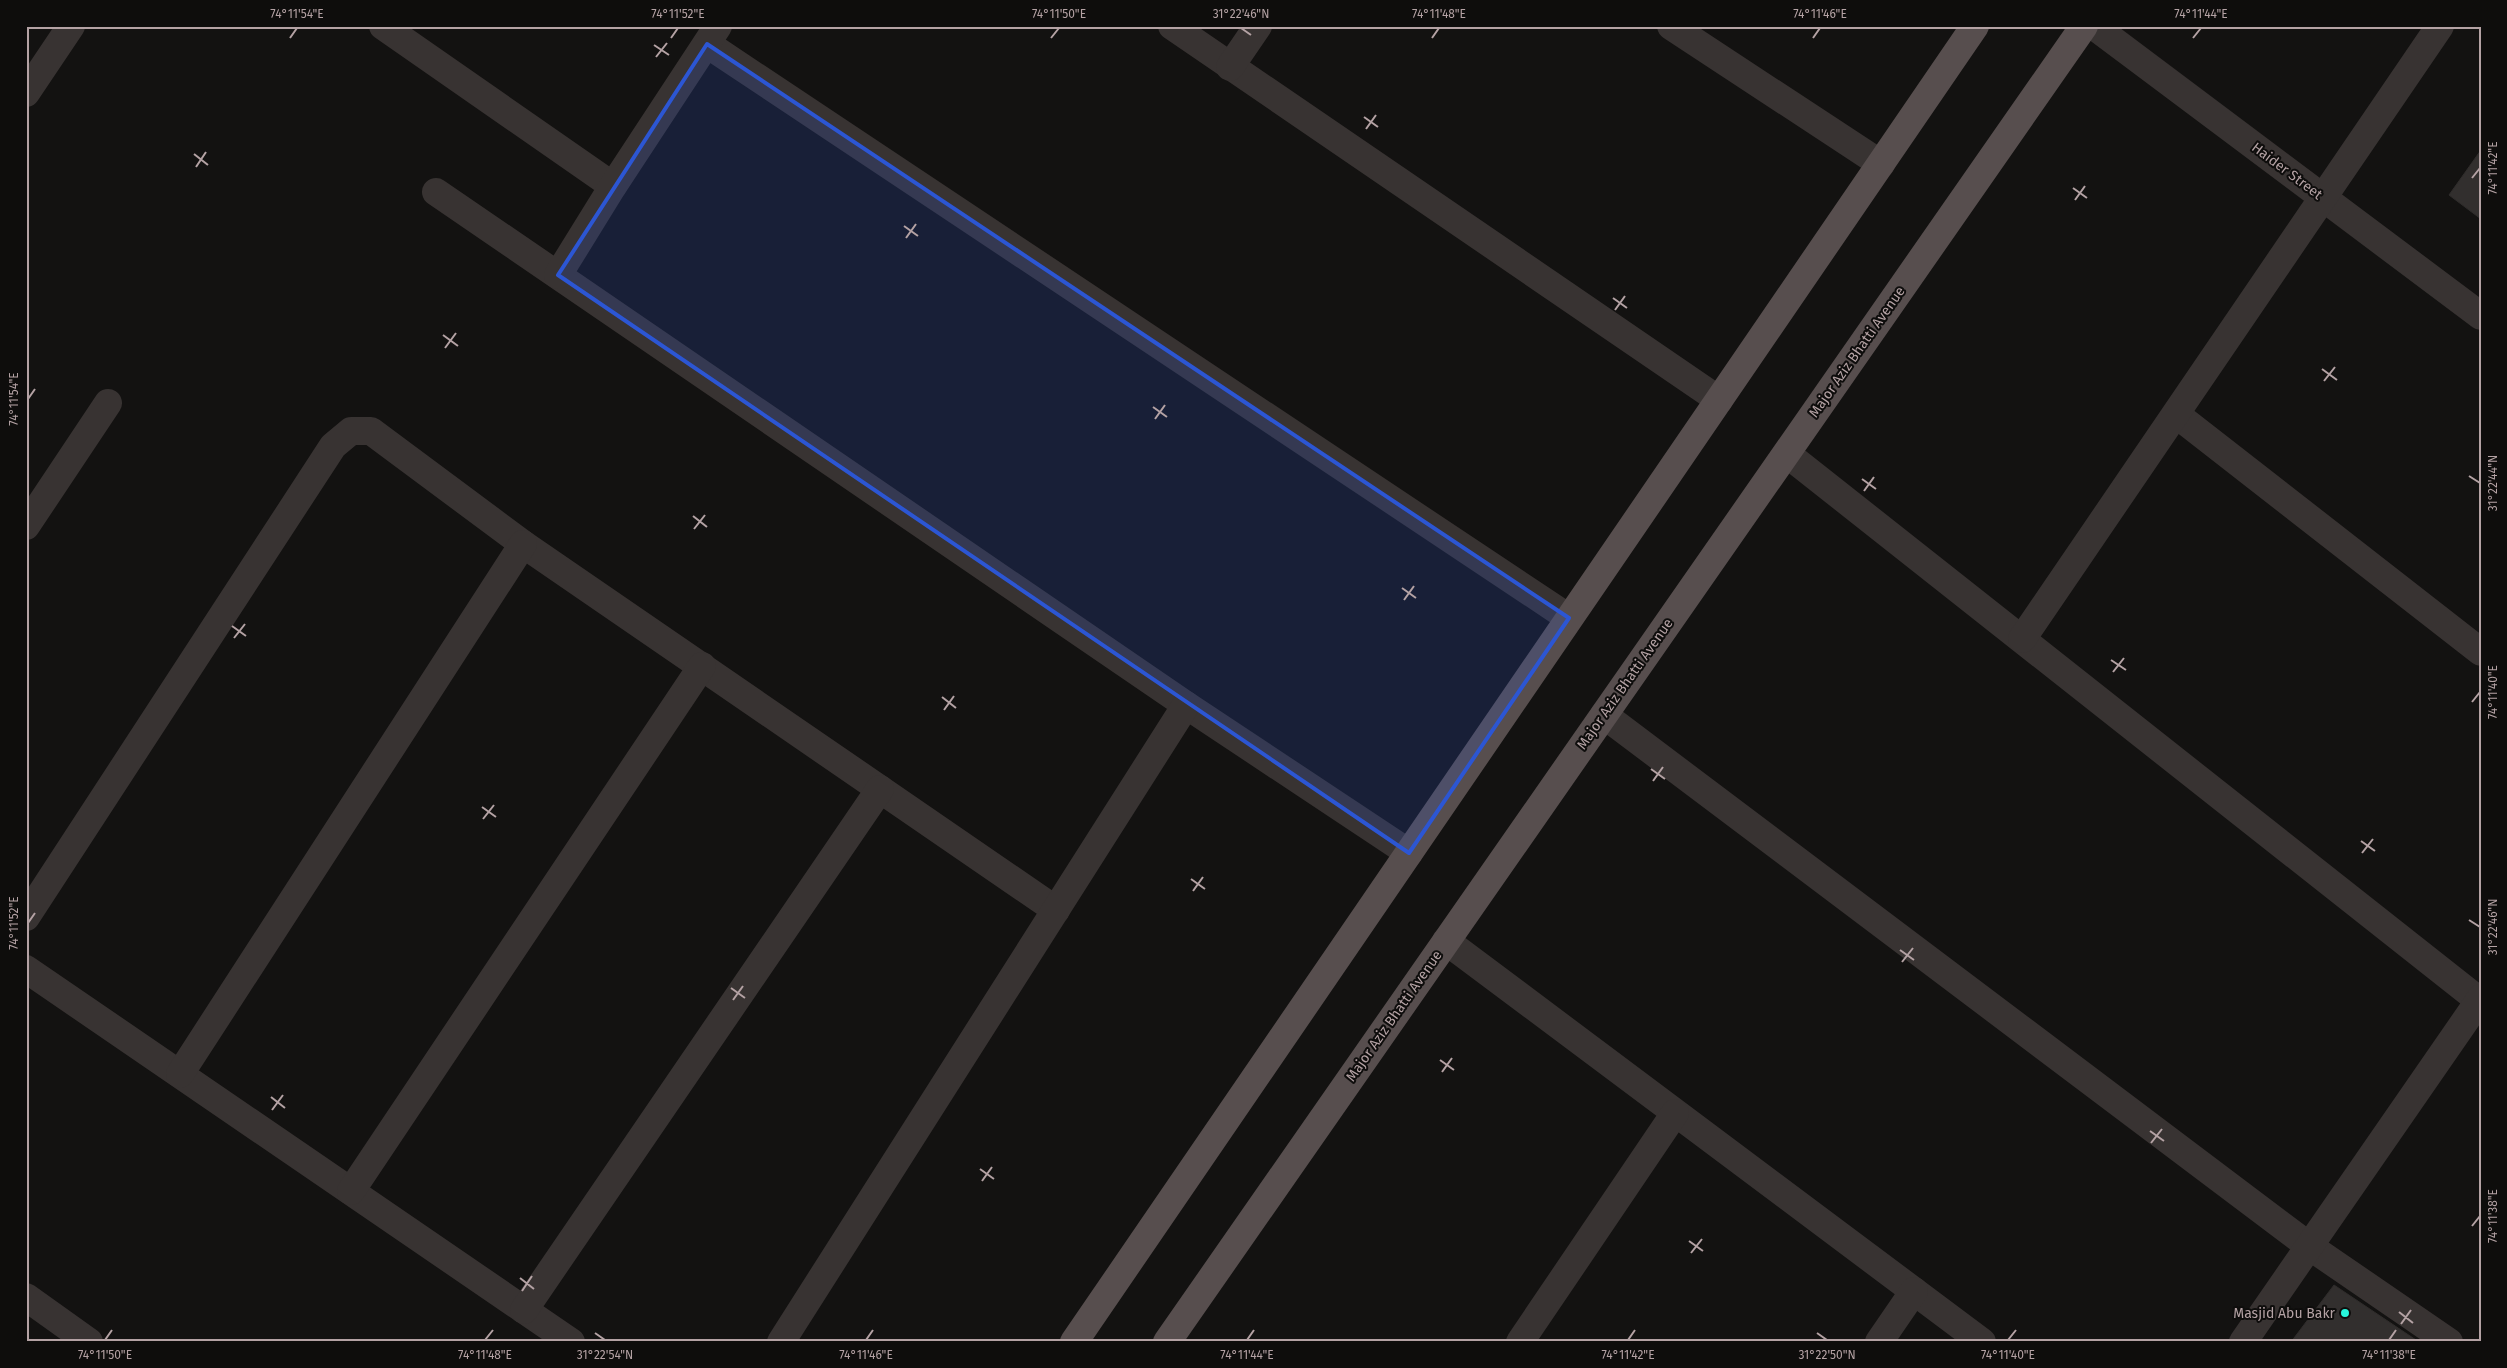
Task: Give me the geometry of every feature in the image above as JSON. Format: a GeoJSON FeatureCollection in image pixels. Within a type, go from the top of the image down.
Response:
{"type":"FeatureCollection","features":[{"type":"Feature","properties":{"kind":"main road"},"geometry":{"type":"LineString","coordinates":[[1074,1342],[1975,26]]}},
{"type":"Feature","properties":{"kind":"main road","name":"Major Aziz Bhatti Avenue"},"geometry":{"type":"LineString","coordinates":[[1167,1342],[2084,26]]}},
{"type":"Feature","properties":{"kind":"street"},"geometry":{"type":"LineString","coordinates":[[26,92],[71,26]]}},
{"type":"Feature","properties":{"kind":"street"},"geometry":{"type":"LineString","coordinates":[[383,26],[613,186]]}},
{"type":"Feature","properties":{"kind":"street"},"geometry":{"type":"LineString","coordinates":[[1172,26],[1719,400]]}},
{"type":"Feature","properties":{"kind":"street"},"geometry":{"type":"LineString","coordinates":[[1230,67],[1258,26]]}},
{"type":"Feature","properties":{"kind":"street"},"geometry":{"type":"LineString","coordinates":[[1671,26],[1881,164]]}},
{"type":"Feature","properties":{"kind":"street","name":"Haider Street"},"geometry":{"type":"LineString","coordinates":[[2094,26],[2481,316]]}},
{"type":"Feature","properties":{"kind":"street"},"geometry":{"type":"LineString","coordinates":[[2022,639],[2177,415],[2440,26]]}},
{"type":"Feature","properties":{"kind":"street"},"geometry":{"type":"LineString","coordinates":[[558,275],[613,186],[712,35],[1569,618]]}},
{"type":"Feature","properties":{"kind":"street"},"geometry":{"type":"LineString","coordinates":[[436,192],[1186,705],[1409,853]]}},
{"type":"Feature","properties":{"kind":"street"},"geometry":{"type":"LineString","coordinates":[[26,526],[108,403]]}},
{"type":"Feature","properties":{"kind":"street"},"geometry":{"type":"LineString","coordinates":[[2177,415],[2481,652]]}},
{"type":"Feature","properties":{"kind":"street"},"geometry":{"type":"LineString","coordinates":[[26,917],[333,446],[351,430],[370,431],[523,544],[1056,910]]}},
{"type":"Feature","properties":{"kind":"street"},"geometry":{"type":"LineString","coordinates":[[1787,454],[2480,1000],[2243,1342]]}},
{"type":"Feature","properties":{"kind":"street"},"geometry":{"type":"LineString","coordinates":[[180,1074],[523,544]]}},
{"type":"Feature","properties":{"kind":"street"},"geometry":{"type":"LineString","coordinates":[[351,1191],[702,666]]}},
{"type":"Feature","properties":{"kind":"street"},"geometry":{"type":"LineString","coordinates":[[781,1342],[1186,705]]}},
{"type":"Feature","properties":{"kind":"street"},"geometry":{"type":"LineString","coordinates":[[1604,715],[2309,1246],[2449,1342]]}},
{"type":"Feature","properties":{"kind":"street"},"geometry":{"type":"LineString","coordinates":[[524,1310],[880,789]]}},
{"type":"Feature","properties":{"kind":"street"},"geometry":{"type":"LineString","coordinates":[[1446,941],[1982,1342]]}},
{"type":"Feature","properties":{"kind":"street"},"geometry":{"type":"LineString","coordinates":[[26,969],[571,1342]]}},
{"type":"Feature","properties":{"kind":"street"},"geometry":{"type":"LineString","coordinates":[[1520,1342],[1675,1113]]}},
{"type":"Feature","properties":{"kind":"street"},"geometry":{"type":"LineString","coordinates":[[1879,1342],[1914,1291]]}},
{"type":"Feature","properties":{"kind":"street"},"geometry":{"type":"LineString","coordinates":[[26,1297],[89,1342]]}},
{"type":"Feature","properties":{"kind":"highlighted area"},"geometry":{"type":"Polygon","coordinates":[[[707,44],[1569,618],[1409,853],[558,275],[707,44]]]}},
{"type":"Feature","properties":{"kind":"building"},"geometry":{"type":"Polygon","coordinates":[[[2481,150],[2481,219],[2449,195],[2481,150]]]}},
{"type":"Feature","properties":{"kind":"building","name":"Masjid Abu Bakr"},"geometry":{"type":"Polygon","coordinates":[[[2334,1285],[2419,1342],[2291,1342],[2334,1285]]]}},
{"type":"Feature","properties":{"kind":"place","name":"Masjid Abu Bakr"},"geometry":{"type":"Point","coordinates":[2345,1313]}}]}
